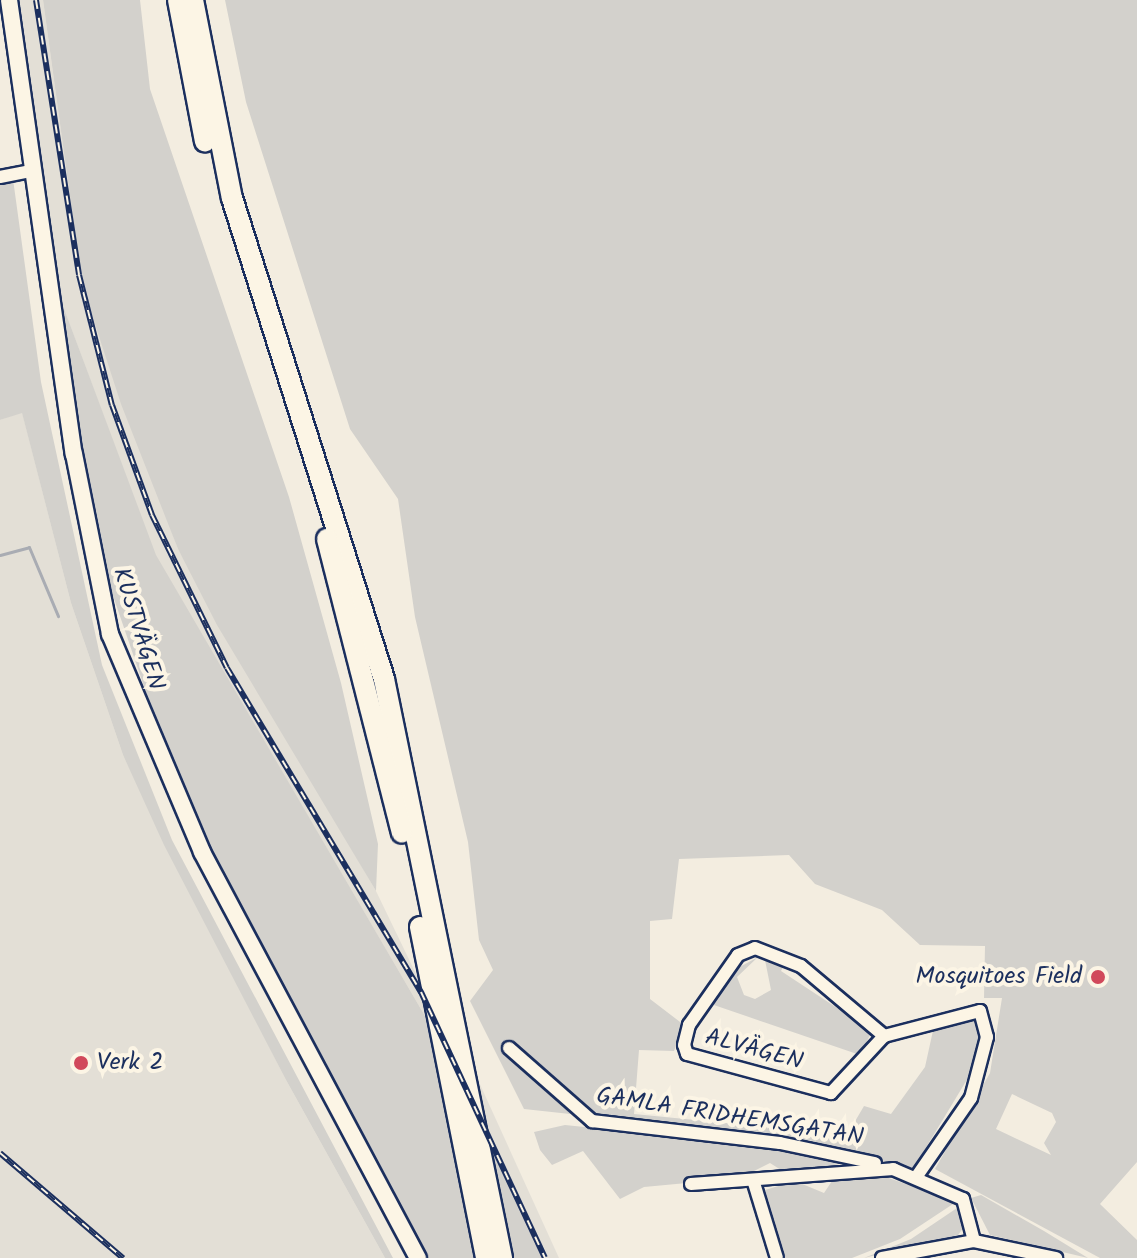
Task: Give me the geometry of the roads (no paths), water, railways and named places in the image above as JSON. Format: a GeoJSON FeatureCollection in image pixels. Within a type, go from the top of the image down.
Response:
{"type":"FeatureCollection","features":[{"type":"Feature","properties":{"kind":"highway"},"geometry":{"type":"LineString","coordinates":[[178,0],[221,210],[373,698],[486,1258]]}},
{"type":"Feature","properties":{"kind":"highway"},"geometry":{"type":"LineString","coordinates":[[193,0],[232,198],[384,679],[502,1258]]}},
{"type":"Feature","properties":{"kind":"main road","name":"KUSTVÄGEN"},"geometry":{"type":"LineString","coordinates":[[9,0],[89,545],[126,678],[195,839],[418,1258]]}},
{"type":"Feature","properties":{"kind":"main road","name":"KUSTVÄGEN"},"geometry":{"type":"LineString","coordinates":[[394,1218],[410,1258]]}},
{"type":"Feature","properties":{"kind":"street"},"geometry":{"type":"LineString","coordinates":[[0,177],[32,171]]}},
{"type":"Feature","properties":{"kind":"street","name":"ALVÄGEN"},"geometry":{"type":"LineString","coordinates":[[884,1036],[801,966],[755,948],[738,955],[689,1025],[684,1045],[687,1054],[831,1093],[884,1036],[968,1008],[987,1024],[971,1098],[917,1176]]}},
{"type":"Feature","properties":{"kind":"street","name":"GAMLA FRIDHEMSGATAN"},"geometry":{"type":"LineString","coordinates":[[509,1048],[592,1121],[780,1143],[875,1163]]}},
{"type":"Feature","properties":{"kind":"street"},"geometry":{"type":"LineString","coordinates":[[691,1184],[754,1183],[893,1169],[917,1176],[966,1202],[974,1241]]}},
{"type":"Feature","properties":{"kind":"street"},"geometry":{"type":"LineString","coordinates":[[754,1183],[777,1258]]}},
{"type":"Feature","properties":{"kind":"street"},"geometry":{"type":"LineString","coordinates":[[882,1258],[974,1241],[1056,1258]]}},
{"type":"Feature","properties":{"kind":"waterway"},"geometry":{"type":"LineString","coordinates":[[0,555],[29,547],[58,616]]}},
{"type":"Feature","properties":{"kind":"railway"},"geometry":{"type":"LineString","coordinates":[[36,0],[79,275],[112,405],[152,515],[227,668],[421,992],[545,1258]]}},
{"type":"Feature","properties":{"kind":"railway"},"geometry":{"type":"LineString","coordinates":[[0,1153],[123,1258]]}},
{"type":"Feature","properties":{"kind":"place","name":"Mosquitoes Field"},"geometry":{"type":"Point","coordinates":[1098,977]}},
{"type":"Feature","properties":{"kind":"place","name":"Verk 2"},"geometry":{"type":"Point","coordinates":[81,1063]}}]}
